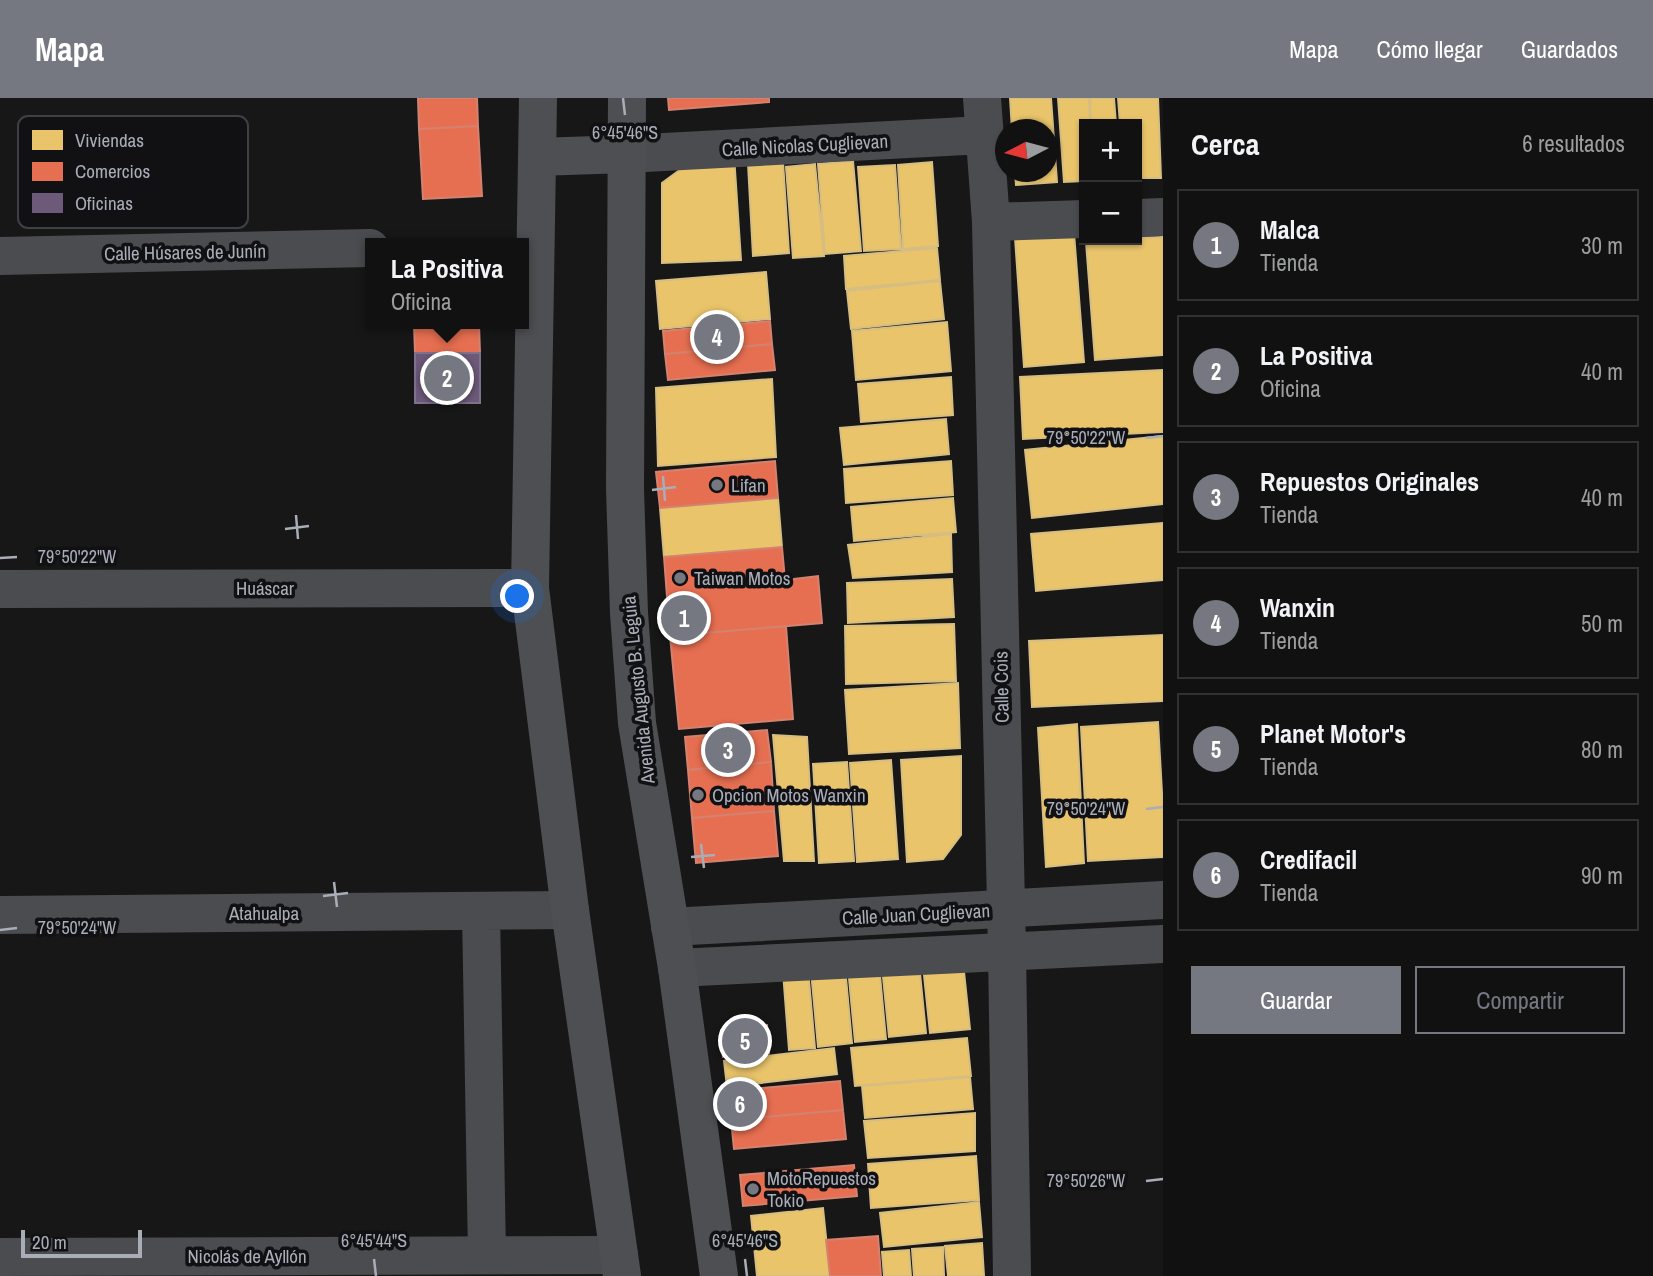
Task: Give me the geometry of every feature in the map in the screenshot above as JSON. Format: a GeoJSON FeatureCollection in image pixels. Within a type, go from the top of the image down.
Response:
{"type":"FeatureCollection","features":[{"type":"Feature","properties":{"kind":"main road"},"geometry":{"type":"LineString","coordinates":[[538,98],[537,157],[530,244],[530,588],[570,911],[621,1265]]}},
{"type":"Feature","properties":{"kind":"main road","name":"Avenida Augusto B. Leguia"},"geometry":{"type":"LineString","coordinates":[[627,98],[625,489],[629,613],[638,723],[677,968],[719,1276]]}},
{"type":"Feature","properties":{"kind":"main road"},"geometry":{"type":"LineString","coordinates":[[537,157],[626,154]]}},
{"type":"Feature","properties":{"kind":"street","name":"Calle Cois"},"geometry":{"type":"LineString","coordinates":[[982,98],[991,222],[1012,1276]]}},
{"type":"Feature","properties":{"kind":"street","name":"Calle Nicolas Cuglievan"},"geometry":{"type":"LineString","coordinates":[[626,154],[984,135]]}},
{"type":"Feature","properties":{"kind":"street"},"geometry":{"type":"LineString","coordinates":[[1142,218],[1163,217]]}},
{"type":"Feature","properties":{"kind":"street"},"geometry":{"type":"LineString","coordinates":[[991,222],[1079,219]]}},
{"type":"Feature","properties":{"kind":"street","name":"Calle Húsares de Junín"},"geometry":{"type":"LineString","coordinates":[[0,256],[365,248]]}},
{"type":"Feature","properties":{"kind":"street","name":"Huáscar"},"geometry":{"type":"LineString","coordinates":[[0,589],[530,588]]}},
{"type":"Feature","properties":{"kind":"street","name":"Calle Juan Cuglievan"},"geometry":{"type":"LineString","coordinates":[[670,927],[1163,900]]}},
{"type":"Feature","properties":{"kind":"street"},"geometry":{"type":"LineString","coordinates":[[481,911],[487,1255]]}},
{"type":"Feature","properties":{"kind":"street","name":"Atahualpa"},"geometry":{"type":"LineString","coordinates":[[0,915],[570,911]]}},
{"type":"Feature","properties":{"kind":"street"},"geometry":{"type":"LineString","coordinates":[[677,968],[1163,944]]}},
{"type":"Feature","properties":{"kind":"street","name":"Nicolás de Ayllón"},"geometry":{"type":"LineString","coordinates":[[0,1257],[487,1255],[621,1265]]}},
{"type":"Feature","properties":{"kind":"building: Viviendas"},"geometry":{"type":"Polygon","coordinates":[[[1010,98],[1051,98],[1052,119],[1011,119],[1010,98]]]}},
{"type":"Feature","properties":{"kind":"building: Viviendas"},"geometry":{"type":"Polygon","coordinates":[[[1058,98],[1089,98],[1090,119],[1079,119],[1079,181],[1064,182],[1058,98]]]}},
{"type":"Feature","properties":{"kind":"building: Viviendas"},"geometry":{"type":"Polygon","coordinates":[[[1090,98],[1114,98],[1116,119],[1091,119],[1090,98]]]}},
{"type":"Feature","properties":{"kind":"building: Viviendas"},"geometry":{"type":"Polygon","coordinates":[[[1118,98],[1158,98],[1161,178],[1142,178],[1142,119],[1120,119],[1118,98]]]}},
{"type":"Feature","properties":{"kind":"building: Viviendas"},"geometry":{"type":"Polygon","coordinates":[[[734,155],[741,260],[662,263],[662,183],[692,161],[734,155]]]}},
{"type":"Feature","properties":{"kind":"building: Viviendas"},"geometry":{"type":"Polygon","coordinates":[[[853,161],[861,251],[825,254],[818,164],[853,161]]]}},
{"type":"Feature","properties":{"kind":"building: Viviendas"},"geometry":{"type":"Polygon","coordinates":[[[783,162],[789,253],[753,256],[748,164],[783,162]]]}},
{"type":"Feature","properties":{"kind":"building: Viviendas"},"geometry":{"type":"Polygon","coordinates":[[[932,162],[938,246],[903,249],[898,165],[932,162]]]}},
{"type":"Feature","properties":{"kind":"building: Viviendas"},"geometry":{"type":"Polygon","coordinates":[[[815,164],[824,256],[793,258],[786,167],[815,164]]]}},
{"type":"Feature","properties":{"kind":"building: Viviendas"},"geometry":{"type":"Polygon","coordinates":[[[895,165],[901,249],[864,251],[858,167],[895,165]]]}},
{"type":"Feature","properties":{"kind":"building: Viviendas"},"geometry":{"type":"Polygon","coordinates":[[[1016,182],[1057,182],[1016,185],[1016,182]]]}},
{"type":"Feature","properties":{"kind":"building: Viviendas"},"geometry":{"type":"Polygon","coordinates":[[[1074,233],[1084,362],[1024,367],[1015,238],[1074,233]]]}},
{"type":"Feature","properties":{"kind":"building: Viviendas"},"geometry":{"type":"Polygon","coordinates":[[[1163,237],[1163,355],[1095,360],[1086,245],[1142,245],[1142,238],[1163,237]]]}},
{"type":"Feature","properties":{"kind":"building: Viviendas"},"geometry":{"type":"Polygon","coordinates":[[[937,248],[940,280],[846,289],[844,256],[937,248]]]}},
{"type":"Feature","properties":{"kind":"building: Viviendas"},"geometry":{"type":"Polygon","coordinates":[[[766,272],[770,319],[660,329],[656,281],[766,272]]]}},
{"type":"Feature","properties":{"kind":"building: Viviendas"},"geometry":{"type":"Polygon","coordinates":[[[940,281],[944,319],[851,329],[847,291],[940,281]]]}},
{"type":"Feature","properties":{"kind":"building: Viviendas"},"geometry":{"type":"Polygon","coordinates":[[[947,322],[951,371],[856,380],[852,331],[947,322]]]}},
{"type":"Feature","properties":{"kind":"building: Viviendas"},"geometry":{"type":"Polygon","coordinates":[[[1163,370],[1163,432],[1023,439],[1020,377],[1163,370]]]}},
{"type":"Feature","properties":{"kind":"building: Viviendas"},"geometry":{"type":"Polygon","coordinates":[[[951,377],[953,415],[861,422],[858,384],[951,377]]]}},
{"type":"Feature","properties":{"kind":"building: Viviendas"},"geometry":{"type":"Polygon","coordinates":[[[772,379],[776,457],[658,466],[656,388],[772,379]]]}},
{"type":"Feature","properties":{"kind":"building: Viviendas"},"geometry":{"type":"Polygon","coordinates":[[[946,419],[949,454],[844,465],[840,428],[946,419]]]}},
{"type":"Feature","properties":{"kind":"building: Viviendas"},"geometry":{"type":"Polygon","coordinates":[[[1163,436],[1163,504],[1032,518],[1025,450],[1163,436]]]}},
{"type":"Feature","properties":{"kind":"building: Viviendas"},"geometry":{"type":"Polygon","coordinates":[[[951,461],[953,495],[846,503],[844,469],[951,461]]]}},
{"type":"Feature","properties":{"kind":"building: Viviendas"},"geometry":{"type":"Polygon","coordinates":[[[778,498],[782,547],[664,557],[660,508],[778,498]]]}},
{"type":"Feature","properties":{"kind":"building: Viviendas"},"geometry":{"type":"Polygon","coordinates":[[[953,498],[956,532],[854,541],[851,507],[953,498]]]}},
{"type":"Feature","properties":{"kind":"building: Viviendas"},"geometry":{"type":"Polygon","coordinates":[[[1163,523],[1163,580],[1036,591],[1031,534],[1163,523]]]}},
{"type":"Feature","properties":{"kind":"building: Viviendas"},"geometry":{"type":"Polygon","coordinates":[[[951,534],[952,572],[853,578],[848,545],[951,534]]]}},
{"type":"Feature","properties":{"kind":"building: Viviendas"},"geometry":{"type":"Polygon","coordinates":[[[952,579],[954,617],[848,623],[847,583],[952,579]]]}},
{"type":"Feature","properties":{"kind":"building: Viviendas"},"geometry":{"type":"Polygon","coordinates":[[[954,624],[956,681],[846,684],[845,626],[954,624]]]}},
{"type":"Feature","properties":{"kind":"building: Viviendas"},"geometry":{"type":"Polygon","coordinates":[[[1163,635],[1163,701],[1032,707],[1029,641],[1163,635]]]}},
{"type":"Feature","properties":{"kind":"building: Viviendas"},"geometry":{"type":"Polygon","coordinates":[[[958,683],[960,748],[849,754],[845,690],[958,683]]]}},
{"type":"Feature","properties":{"kind":"building: Viviendas"},"geometry":{"type":"Polygon","coordinates":[[[1158,722],[1163,857],[1088,861],[1081,727],[1158,722]]]}},
{"type":"Feature","properties":{"kind":"building: Viviendas"},"geometry":{"type":"Polygon","coordinates":[[[1077,724],[1084,863],[1046,867],[1038,728],[1077,724]]]}},
{"type":"Feature","properties":{"kind":"building: Viviendas"},"geometry":{"type":"Polygon","coordinates":[[[773,735],[807,737],[814,861],[784,861],[773,735]]]}},
{"type":"Feature","properties":{"kind":"building: Viviendas"},"geometry":{"type":"Polygon","coordinates":[[[961,756],[961,835],[943,859],[907,862],[901,760],[961,756]]]}},
{"type":"Feature","properties":{"kind":"building: Viviendas"},"geometry":{"type":"Polygon","coordinates":[[[891,760],[898,859],[857,862],[850,763],[891,760]]]}},
{"type":"Feature","properties":{"kind":"building: Viviendas"},"geometry":{"type":"Polygon","coordinates":[[[847,762],[854,861],[819,863],[813,764],[847,762]]]}},
{"type":"Feature","properties":{"kind":"building: Viviendas"},"geometry":{"type":"Polygon","coordinates":[[[963,962],[970,1029],[930,1033],[923,966],[963,962]]]}},
{"type":"Feature","properties":{"kind":"building: Viviendas"},"geometry":{"type":"Polygon","coordinates":[[[919,963],[926,1033],[889,1037],[882,967],[919,963]]]}},
{"type":"Feature","properties":{"kind":"building: Viviendas"},"geometry":{"type":"Polygon","coordinates":[[[879,965],[886,1039],[855,1042],[848,968],[879,965]]]}},
{"type":"Feature","properties":{"kind":"building: Viviendas"},"geometry":{"type":"Polygon","coordinates":[[[845,967],[852,1043],[818,1047],[811,971],[845,967]]]}},
{"type":"Feature","properties":{"kind":"building: Viviendas"},"geometry":{"type":"Polygon","coordinates":[[[808,969],[815,1048],[789,1050],[783,972],[808,969]]]}},
{"type":"Feature","properties":{"kind":"building: Viviendas"},"geometry":{"type":"Polygon","coordinates":[[[967,1038],[971,1076],[855,1086],[851,1048],[967,1038]]]}},
{"type":"Feature","properties":{"kind":"building: Viviendas"},"geometry":{"type":"Polygon","coordinates":[[[834,1048],[837,1074],[727,1087],[724,1061],[834,1048]]]}},
{"type":"Feature","properties":{"kind":"building: Viviendas"},"geometry":{"type":"Polygon","coordinates":[[[970,1077],[973,1109],[865,1118],[862,1086],[970,1077]]]}},
{"type":"Feature","properties":{"kind":"building: Viviendas"},"geometry":{"type":"Polygon","coordinates":[[[975,1113],[975,1151],[868,1158],[864,1121],[975,1113]]]}},
{"type":"Feature","properties":{"kind":"building: Viviendas"},"geometry":{"type":"Polygon","coordinates":[[[976,1156],[979,1200],[871,1208],[868,1164],[976,1156]]]}},
{"type":"Feature","properties":{"kind":"building: Viviendas"},"geometry":{"type":"Polygon","coordinates":[[[979,1202],[982,1237],[884,1247],[880,1213],[979,1202]]]}},
{"type":"Feature","properties":{"kind":"building: Viviendas"},"geometry":{"type":"Polygon","coordinates":[[[823,1208],[830,1276],[757,1276],[751,1216],[823,1208]]]}},
{"type":"Feature","properties":{"kind":"building: Viviendas"},"geometry":{"type":"Polygon","coordinates":[[[982,1243],[984,1276],[948,1276],[945,1246],[982,1243]]]}},
{"type":"Feature","properties":{"kind":"building: Viviendas"},"geometry":{"type":"Polygon","coordinates":[[[943,1247],[944,1276],[914,1276],[912,1249],[943,1247]]]}},
{"type":"Feature","properties":{"kind":"building: Viviendas"},"geometry":{"type":"Polygon","coordinates":[[[909,1250],[911,1276],[884,1276],[882,1252],[909,1250]]]}},
{"type":"Feature","properties":{"kind":"building: Comercios"},"geometry":{"type":"Polygon","coordinates":[[[418,98],[477,98],[478,126],[419,129],[418,98]]]}},
{"type":"Feature","properties":{"kind":"building: Comercios"},"geometry":{"type":"Polygon","coordinates":[[[668,98],[769,98],[769,102],[669,110],[668,98]]]}},
{"type":"Feature","properties":{"kind":"building: Comercios"},"geometry":{"type":"Polygon","coordinates":[[[478,126],[482,196],[423,199],[419,129],[478,126]]]}},
{"type":"Feature","properties":{"kind":"building: Comercios"},"geometry":{"type":"Polygon","coordinates":[[[770,321],[772,344],[665,354],[663,331],[770,321]]]}},
{"type":"Feature","properties":{"kind":"building: Comercios"},"geometry":{"type":"Polygon","coordinates":[[[414,329],[479,329],[480,353],[415,353],[414,329]]]}},
{"type":"Feature","properties":{"kind":"building: Comercios"},"geometry":{"type":"Polygon","coordinates":[[[772,344],[775,370],[668,380],[665,354],[772,344]]]}},
{"type":"Feature","properties":{"kind":"building: Comercios","name":"Lifan"},"geometry":{"type":"Polygon","coordinates":[[[775,461],[778,498],[660,508],[656,472],[775,461]]]}},
{"type":"Feature","properties":{"kind":"building: Comercios"},"geometry":{"type":"Polygon","coordinates":[[[782,547],[785,580],[818,576],[822,623],[670,636],[664,557],[782,547]]]}},
{"type":"Feature","properties":{"kind":"building: Comercios"},"geometry":{"type":"Polygon","coordinates":[[[786,626],[793,719],[679,729],[670,636],[786,626]]]}},
{"type":"Feature","properties":{"kind":"building: Comercios"},"geometry":{"type":"Polygon","coordinates":[[[767,730],[771,762],[688,770],[685,737],[767,730]]]}},
{"type":"Feature","properties":{"kind":"building: Comercios"},"geometry":{"type":"Polygon","coordinates":[[[771,762],[774,811],[692,818],[688,770],[771,762]]]}},
{"type":"Feature","properties":{"kind":"building: Comercios"},"geometry":{"type":"Polygon","coordinates":[[[774,811],[778,856],[696,863],[692,818],[774,811]]]}},
{"type":"Feature","properties":{"kind":"building: Comercios"},"geometry":{"type":"Polygon","coordinates":[[[767,1025],[769,1053],[723,1057],[721,1030],[767,1025]]]}},
{"type":"Feature","properties":{"kind":"building: Comercios"},"geometry":{"type":"Polygon","coordinates":[[[840,1081],[843,1110],[731,1120],[729,1091],[840,1081]]]}},
{"type":"Feature","properties":{"kind":"building: Comercios"},"geometry":{"type":"Polygon","coordinates":[[[843,1110],[846,1139],[734,1149],[731,1120],[843,1110]]]}},
{"type":"Feature","properties":{"kind":"building: Comercios"},"geometry":{"type":"Polygon","coordinates":[[[854,1165],[857,1196],[743,1206],[740,1175],[854,1165]]]}},
{"type":"Feature","properties":{"kind":"building: Comercios"},"geometry":{"type":"Polygon","coordinates":[[[878,1236],[881,1276],[830,1276],[826,1240],[878,1236]]]}},
{"type":"Feature","properties":{"kind":"building: Oficinas"},"geometry":{"type":"Polygon","coordinates":[[[415,353],[480,353],[480,403],[415,403],[415,353]]]}},
{"type":"Feature","properties":{"kind":"place","name":"Wanxin"},"geometry":{"type":"Point","coordinates":[717,337]}},
{"type":"Feature","properties":{"kind":"place","name":"La Positiva"},"geometry":{"type":"Point","coordinates":[447,378]}},
{"type":"Feature","properties":{"kind":"place","name":"Lifan"},"geometry":{"type":"Point","coordinates":[717,485]}},
{"type":"Feature","properties":{"kind":"place","name":"Taiwan Motos"},"geometry":{"type":"Point","coordinates":[680,578]}},
{"type":"Feature","properties":{"kind":"place","name":"Malca"},"geometry":{"type":"Point","coordinates":[684,618]}},
{"type":"Feature","properties":{"kind":"place","name":"Repuestos Originales"},"geometry":{"type":"Point","coordinates":[728,750]}},
{"type":"Feature","properties":{"kind":"place","name":"Opcion Motos Wanxin"},"geometry":{"type":"Point","coordinates":[698,795]}},
{"type":"Feature","properties":{"kind":"place","name":"Planet Motor's"},"geometry":{"type":"Point","coordinates":[745,1041]}},
{"type":"Feature","properties":{"kind":"place","name":"Credifacil"},"geometry":{"type":"Point","coordinates":[740,1104]}},
{"type":"Feature","properties":{"kind":"place","name":"MotoRepuestos Tokio"},"geometry":{"type":"Point","coordinates":[753,1189]}}]}
